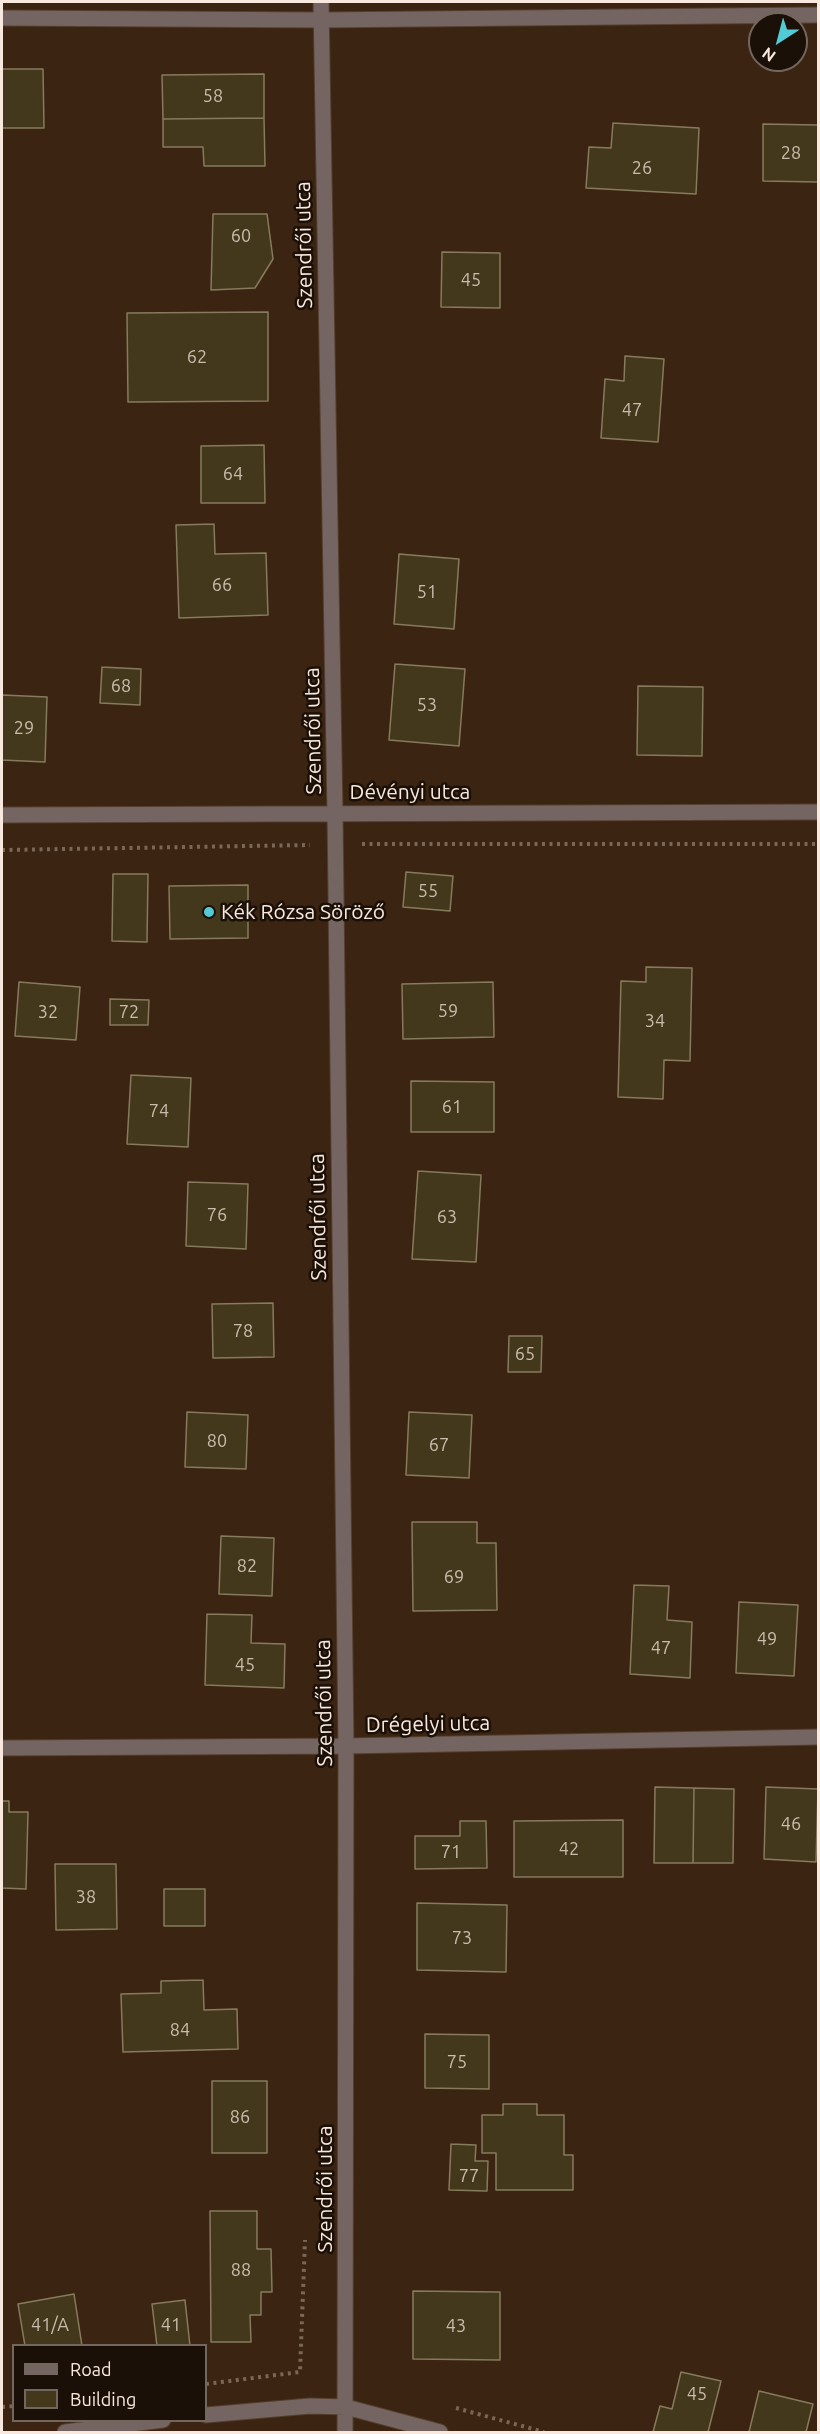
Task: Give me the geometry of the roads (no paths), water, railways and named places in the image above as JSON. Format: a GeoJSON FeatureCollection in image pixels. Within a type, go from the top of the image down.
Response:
{"type":"FeatureCollection","features":[{"type":"Feature","properties":{"kind":"street","name":"Szendrői utca"},"geometry":{"type":"LineString","coordinates":[[321,2],[335,813],[346,1746],[345,2433]]}},
{"type":"Feature","properties":{"kind":"street"},"geometry":{"type":"LineString","coordinates":[[2,18],[321,21],[819,15]]}},
{"type":"Feature","properties":{"kind":"street","name":"Dévényi utca"},"geometry":{"type":"LineString","coordinates":[[2,815],[819,812]]}},
{"type":"Feature","properties":{"kind":"street","name":"Drégelyi utca"},"geometry":{"type":"LineString","coordinates":[[2,1748],[346,1746],[819,1737]]}},
{"type":"Feature","properties":{"kind":"street"},"geometry":{"type":"LineString","coordinates":[[207,2415],[310,2406],[345,2407],[440,2433]]}},
{"type":"Feature","properties":{"kind":"street"},"geometry":{"type":"LineString","coordinates":[[65,2433],[155,2422]]}},
{"type":"Feature","properties":{"kind":"place","name":"Kék Rózsa Söröző"},"geometry":{"type":"Point","coordinates":[209,912]}}]}
